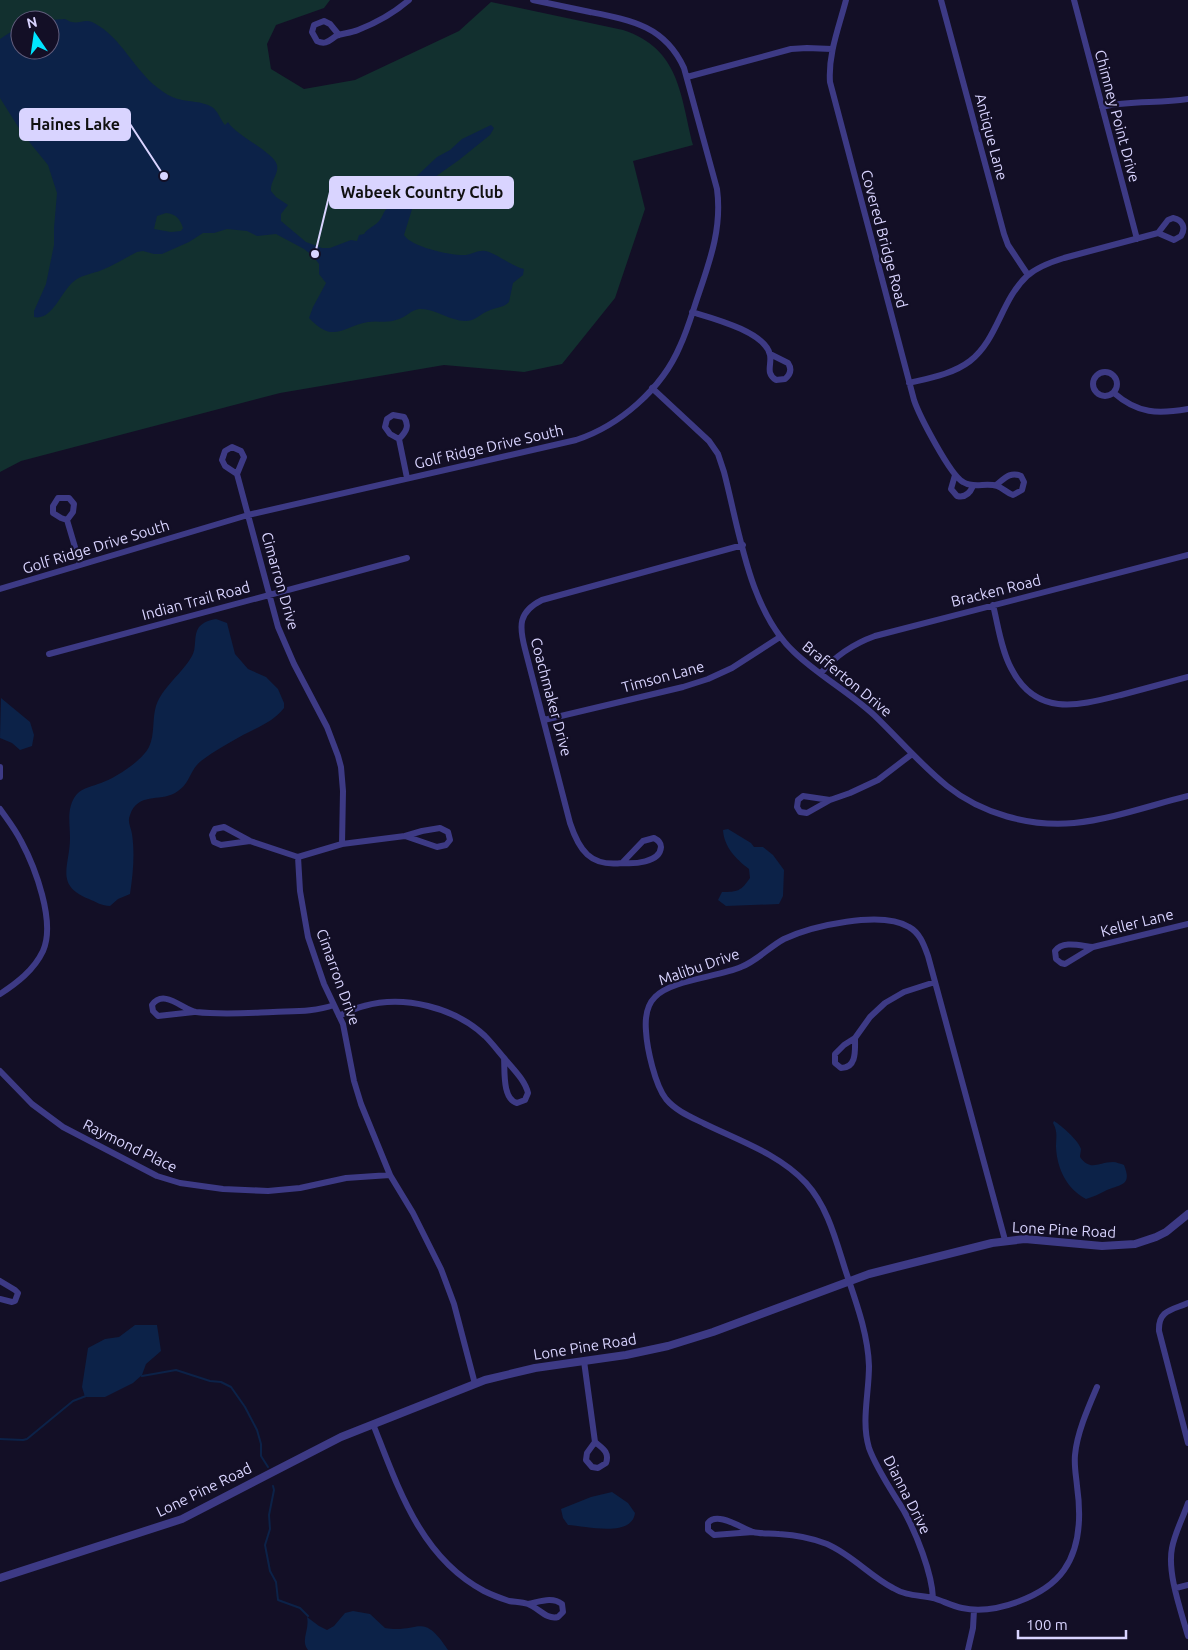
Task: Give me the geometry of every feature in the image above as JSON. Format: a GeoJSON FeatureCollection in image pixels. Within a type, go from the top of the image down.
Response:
{"type":"FeatureCollection","features":[{"type":"Feature","properties":{"kind":"street"},"geometry":{"type":"LineString","coordinates":[[339,35],[356,31],[374,23],[409,0]]}},
{"type":"Feature","properties":{"kind":"street","name":"Golf Ridge Drive South"},"geometry":{"type":"LineString","coordinates":[[0,588],[248,515],[583,438],[604,428],[624,415],[652,388],[680,347],[714,249],[717,231],[718,202],[716,189],[687,77],[682,63],[673,49],[663,38],[642,25],[614,16],[533,0]]}},
{"type":"Feature","properties":{"kind":"street","name":"Covered Bridge Road"},"geometry":{"type":"LineString","coordinates":[[846,0],[832,50],[830,74],[832,90],[909,383],[920,414],[955,476],[951,489],[957,496],[964,496],[968,494],[973,486],[996,485]]}},
{"type":"Feature","properties":{"kind":"street","name":"Antique Lane"},"geometry":{"type":"LineString","coordinates":[[941,0],[1004,234],[1008,245],[1028,275]]}},
{"type":"Feature","properties":{"kind":"street","name":"Chimney Point Drive"},"geometry":{"type":"LineString","coordinates":[[1074,0],[1137,239]]}},
{"type":"Feature","properties":{"kind":"street"},"geometry":{"type":"LineString","coordinates":[[687,77],[796,48],[832,50]]}},
{"type":"Feature","properties":{"kind":"street"},"geometry":{"type":"LineString","coordinates":[[1102,107],[1125,102],[1171,102],[1188,99]]}},
{"type":"Feature","properties":{"kind":"street"},"geometry":{"type":"LineString","coordinates":[[909,383],[952,371],[968,363],[990,338],[1014,291],[1028,275],[1050,262],[1158,233]]}},
{"type":"Feature","properties":{"kind":"street"},"geometry":{"type":"LineString","coordinates":[[692,312],[742,329],[765,346],[770,354]]}},
{"type":"Feature","properties":{"kind":"street","name":"Brafferton Drive"},"geometry":{"type":"LineString","coordinates":[[652,388],[714,447],[724,472],[759,600],[780,637],[801,659],[862,705],[948,786],[965,798],[998,814],[1033,822],[1084,822],[1188,796]]}},
{"type":"Feature","properties":{"kind":"street"},"geometry":{"type":"LineString","coordinates":[[1114,394],[1127,404],[1150,412],[1171,412],[1188,409]]}},
{"type":"Feature","properties":{"kind":"street"},"geometry":{"type":"LineString","coordinates":[[399,439],[407,478]]}},
{"type":"Feature","properties":{"kind":"street","name":"Cimarron Drive"},"geometry":{"type":"LineString","coordinates":[[237,474],[269,595],[286,646],[323,718],[338,756],[343,791],[342,844]]}},
{"type":"Feature","properties":{"kind":"street"},"geometry":{"type":"LineString","coordinates":[[955,476],[962,482],[973,486]]}},
{"type":"Feature","properties":{"kind":"street"},"geometry":{"type":"LineString","coordinates":[[67,520],[80,564]]}},
{"type":"Feature","properties":{"kind":"street","name":"Coachmaker Drive"},"geometry":{"type":"LineString","coordinates":[[622,863],[647,839],[654,838],[659,841],[661,848],[654,858],[638,862],[610,864],[594,859],[577,842],[570,823],[521,633],[522,620],[528,608],[549,597],[743,545]]}},
{"type":"Feature","properties":{"kind":"street","name":"Bracken Road"},"geometry":{"type":"LineString","coordinates":[[821,673],[838,656],[861,641],[890,631],[1188,555]]}},
{"type":"Feature","properties":{"kind":"street","name":"Indian Trail Road"},"geometry":{"type":"LineString","coordinates":[[49,654],[407,558]]}},
{"type":"Feature","properties":{"kind":"street"},"geometry":{"type":"LineString","coordinates":[[993,605],[1006,657],[1014,673],[1028,691],[1047,702],[1061,705],[1082,704],[1188,677]]}},
{"type":"Feature","properties":{"kind":"street","name":"Timson Lane"},"geometry":{"type":"LineString","coordinates":[[544,720],[683,687],[708,679],[732,668],[780,637]]}},
{"type":"Feature","properties":{"kind":"street"},"geometry":{"type":"LineString","coordinates":[[830,800],[802,796],[798,800],[797,807],[800,812],[807,813],[830,800],[878,780],[912,754]]}},
{"type":"Feature","properties":{"kind":"street"},"geometry":{"type":"LineString","coordinates":[[0,767],[0,777]]}},
{"type":"Feature","properties":{"kind":"street"},"geometry":{"type":"LineString","coordinates":[[0,808],[17,832],[30,861],[43,899],[47,930],[45,946],[37,961],[24,977],[0,994]]}},
{"type":"Feature","properties":{"kind":"street"},"geometry":{"type":"LineString","coordinates":[[250,841],[221,845],[214,842],[212,835],[215,829],[224,827],[250,841],[298,857],[342,844],[405,836],[440,828],[448,832],[450,840],[446,845],[437,847],[405,836]]}},
{"type":"Feature","properties":{"kind":"street","name":"Cimarron Drive"},"geometry":{"type":"LineString","coordinates":[[298,857],[300,891],[308,937],[318,969],[346,1033],[359,1098],[390,1175],[413,1213],[441,1269],[454,1304],[476,1384]]}},
{"type":"Feature","properties":{"kind":"street","name":"Malibu Drive"},"geometry":{"type":"LineString","coordinates":[[849,1280],[828,1218],[812,1190],[799,1176],[770,1156],[680,1111],[665,1097],[658,1084],[648,1048],[646,1030],[647,1010],[656,995],[669,988],[742,967],[757,959],[778,942],[803,932],[850,921],[890,921],[912,928],[923,942],[1005,1240]]}},
{"type":"Feature","properties":{"kind":"street","name":"Keller Lane"},"geometry":{"type":"LineString","coordinates":[[1093,947],[1065,964],[1061,964],[1056,959],[1056,951],[1062,946],[1093,947],[1187,926]]}},
{"type":"Feature","properties":{"kind":"street"},"geometry":{"type":"LineString","coordinates":[[855,1038],[852,1062],[845,1068],[837,1066],[835,1054],[844,1044],[855,1038],[870,1018],[885,1003],[904,992],[935,982]]}},
{"type":"Feature","properties":{"kind":"street"},"geometry":{"type":"LineString","coordinates":[[194,1012],[164,999],[157,1000],[152,1005],[153,1011],[158,1016],[194,1012],[241,1014],[334,1006]]}},
{"type":"Feature","properties":{"kind":"street"},"geometry":{"type":"LineString","coordinates":[[339,1016],[354,1009],[374,1004],[396,1002],[423,1005],[454,1016],[486,1036],[516,1072],[527,1089],[527,1097],[517,1103],[511,1100],[508,1092],[504,1058]]}},
{"type":"Feature","properties":{"kind":"street","name":"Raymond Place"},"geometry":{"type":"LineString","coordinates":[[0,1071],[32,1104],[63,1126],[157,1176],[180,1184],[223,1189],[268,1191],[300,1188],[346,1178],[390,1175]]}},
{"type":"Feature","properties":{"kind":"street","name":"Lone Pine Road"},"geometry":{"type":"LineString","coordinates":[[0,1578],[182,1519],[325,1444],[476,1384],[520,1371],[650,1351],[685,1342],[849,1280],[921,1260],[1005,1240],[1026,1238],[1102,1246],[1126,1246],[1156,1237],[1176,1225],[1188,1214]]}},
{"type":"Feature","properties":{"kind":"street","name":"Dianna Drive"},"geometry":{"type":"LineString","coordinates":[[849,1280],[864,1333],[868,1356],[868,1390],[865,1419],[867,1439],[873,1458],[914,1531],[930,1579],[933,1598]]}},
{"type":"Feature","properties":{"kind":"street"},"geometry":{"type":"LineString","coordinates":[[0,1281],[18,1294],[16,1301],[0,1299]]}},
{"type":"Feature","properties":{"kind":"street"},"geometry":{"type":"LineString","coordinates":[[1188,1303],[1164,1314],[1160,1318],[1159,1324],[1159,1331],[1185,1422],[1188,1443]]}},
{"type":"Feature","properties":{"kind":"street"},"geometry":{"type":"LineString","coordinates":[[584,1360],[595,1442]]}},
{"type":"Feature","properties":{"kind":"street"},"geometry":{"type":"LineString","coordinates":[[753,1532],[718,1518],[710,1520],[708,1523],[708,1530],[714,1535],[753,1532],[800,1536],[825,1543],[849,1556],[893,1588],[908,1595],[933,1598],[962,1608],[974,1610],[1006,1605],[1030,1597],[1048,1586],[1056,1578],[1069,1562],[1076,1544],[1079,1501],[1074,1465],[1075,1450],[1097,1387]]}},
{"type":"Feature","properties":{"kind":"street"},"geometry":{"type":"LineString","coordinates":[[372,1424],[405,1504],[417,1526],[448,1564],[475,1585],[500,1598],[528,1604],[551,1618],[558,1618],[563,1612],[562,1604],[557,1600],[528,1604]]}},
{"type":"Feature","properties":{"kind":"street"},"geometry":{"type":"LineString","coordinates":[[1188,1503],[1176,1532],[1170,1557],[1188,1636]]}},
{"type":"Feature","properties":{"kind":"street"},"geometry":{"type":"LineString","coordinates":[[1176,1588],[1188,1585]]}},
{"type":"Feature","properties":{"kind":"street"},"geometry":{"type":"LineString","coordinates":[[968,1650],[972,1634],[974,1610]]}},
{"type":"Feature","properties":{"kind":"green space"},"geometry":{"type":"Polygon","coordinates":[[[0,0],[330,0],[324,8],[276,25],[267,44],[271,69],[304,89],[355,80],[459,31],[491,2],[623,30],[642,38],[667,61],[680,91],[693,145],[633,161],[645,209],[615,298],[562,364],[524,372],[444,365],[280,393],[21,461],[0,472],[0,0]]]}},
{"type":"Feature","properties":{"kind":"water"},"geometry":{"type":"Polygon","coordinates":[[[60,19],[65,19],[71,22],[88,21],[104,29],[160,90],[175,98],[212,107],[225,125],[228,122],[274,160],[277,168],[271,191],[288,205],[281,214],[281,221],[306,242],[322,248],[330,248],[351,240],[357,241],[359,235],[364,234],[376,224],[387,209],[401,209],[403,189],[437,157],[450,150],[462,139],[491,125],[494,128],[490,135],[411,194],[413,206],[404,235],[423,247],[442,252],[466,255],[480,251],[489,252],[524,269],[523,275],[513,283],[509,302],[472,320],[459,320],[426,309],[419,309],[402,318],[386,322],[368,322],[338,332],[332,332],[318,326],[309,318],[326,283],[319,274],[319,264],[313,256],[276,234],[257,236],[247,231],[227,229],[214,233],[203,233],[189,242],[162,254],[137,252],[106,268],[79,278],[73,282],[46,315],[34,317],[34,311],[46,284],[54,245],[57,193],[48,165],[22,133],[0,98],[0,39],[10,32],[10,60],[60,60],[60,19]],[[166,213],[157,216],[154,229],[171,232],[181,231],[183,228],[175,216],[166,213]]]}},
{"type":"Feature","properties":{"kind":"water"},"geometry":{"type":"Polygon","coordinates":[[[216,619],[227,623],[235,654],[248,669],[266,677],[278,689],[284,703],[284,708],[270,721],[227,744],[201,761],[184,786],[175,793],[138,803],[129,820],[133,849],[133,872],[130,894],[118,899],[110,906],[99,904],[78,894],[71,888],[66,874],[71,804],[79,792],[107,781],[141,758],[146,752],[151,742],[155,711],[159,699],[192,656],[199,627],[216,619]]]}},
{"type":"Feature","properties":{"kind":"water"},"geometry":{"type":"Polygon","coordinates":[[[1,698],[30,722],[34,735],[32,746],[20,750],[12,743],[0,738],[1,698]]]}},
{"type":"Feature","properties":{"kind":"water"},"geometry":{"type":"Polygon","coordinates":[[[728,829],[751,843],[754,847],[763,847],[773,855],[784,870],[783,896],[779,904],[726,906],[718,900],[722,892],[739,890],[750,878],[749,869],[735,857],[728,847],[723,830],[728,829]]]}},
{"type":"Feature","properties":{"kind":"water"},"geometry":{"type":"Polygon","coordinates":[[[1054,1121],[1080,1146],[1080,1157],[1084,1162],[1091,1165],[1113,1162],[1124,1165],[1126,1181],[1123,1184],[1086,1199],[1073,1190],[1064,1178],[1058,1163],[1054,1121]]]}},
{"type":"Feature","properties":{"kind":"water"},"geometry":{"type":"Polygon","coordinates":[[[135,1325],[157,1325],[161,1351],[146,1364],[142,1375],[133,1383],[105,1397],[85,1397],[82,1387],[88,1348],[105,1339],[119,1337],[135,1325]]]}},
{"type":"Feature","properties":{"kind":"water"},"geometry":{"type":"Polygon","coordinates":[[[612,1492],[628,1503],[635,1513],[632,1521],[626,1526],[607,1529],[568,1525],[563,1518],[561,1509],[591,1497],[612,1492]]]}},
{"type":"Feature","properties":{"kind":"water"},"geometry":{"type":"Polygon","coordinates":[[[353,1611],[370,1614],[385,1628],[426,1627],[439,1638],[448,1650],[308,1650],[305,1642],[307,1617],[327,1630],[334,1626],[345,1613],[353,1611]]]}},
{"type":"Feature","properties":{"kind":"waterway"},"geometry":{"type":"LineString","coordinates":[[142,1376],[176,1370],[210,1381],[221,1382],[231,1387],[245,1407],[257,1430],[261,1444],[261,1456],[268,1467]]}},
{"type":"Feature","properties":{"kind":"waterway"},"geometry":{"type":"LineString","coordinates":[[0,1439],[27,1439],[73,1401],[86,1396]]}},
{"type":"Feature","properties":{"kind":"waterway"},"geometry":{"type":"LineString","coordinates":[[273,1486],[274,1490],[269,1515],[270,1529],[265,1545],[270,1571],[276,1582],[278,1600],[300,1608],[308,1616]]}},
{"type":"Feature","properties":{"kind":"place","name":"Haines Lake"},"geometry":{"type":"Point","coordinates":[164,176]}},
{"type":"Feature","properties":{"kind":"place","name":"Wabeek Country Club"},"geometry":{"type":"Point","coordinates":[315,254]}}]}
